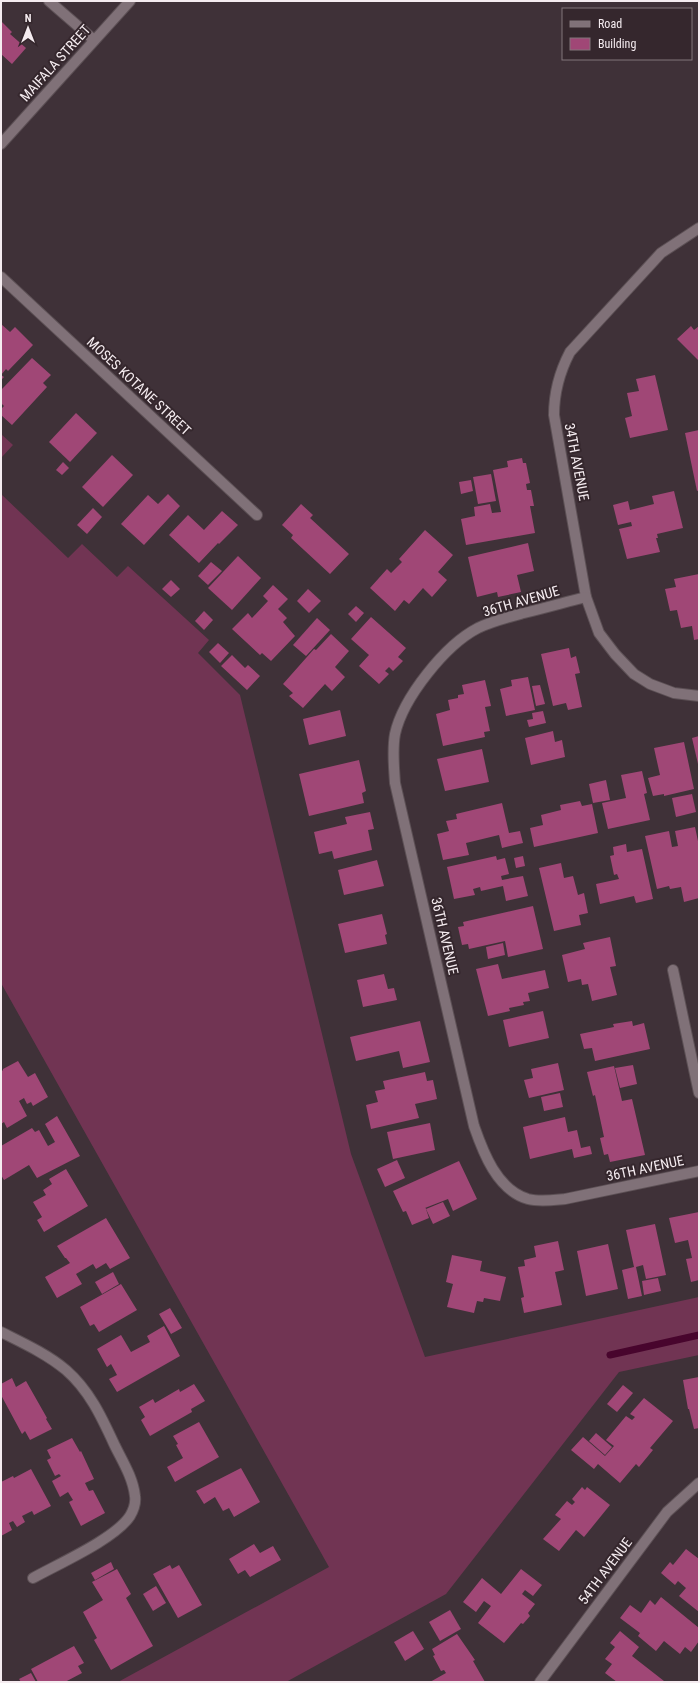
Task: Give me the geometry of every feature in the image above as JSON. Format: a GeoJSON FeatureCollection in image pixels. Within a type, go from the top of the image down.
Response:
{"type":"FeatureCollection","features":[{"type":"Feature","properties":{"kind":"street"},"geometry":{"type":"LineString","coordinates":[[49,1],[94,40]]}},
{"type":"Feature","properties":{"kind":"street","name":"MAIFALA STREET"},"geometry":{"type":"LineString","coordinates":[[1,144],[130,1]]}},
{"type":"Feature","properties":{"kind":"street","name":"34TH AVENUE"},"geometry":{"type":"LineString","coordinates":[[699,228],[661,253],[570,352],[562,366],[554,398],[554,415],[586,597],[600,633],[615,654],[634,674],[650,684],[674,693],[699,696]]}},
{"type":"Feature","properties":{"kind":"street","name":"MOSES KOTANE STREET"},"geometry":{"type":"LineString","coordinates":[[1,277],[257,515]]}},
{"type":"Feature","properties":{"kind":"street","name":"36TH AVENUE"},"geometry":{"type":"LineString","coordinates":[[586,597],[494,621],[477,629],[455,645],[431,669],[411,696],[402,716],[396,734],[393,757],[395,783],[474,1126],[484,1152],[494,1171],[504,1183],[516,1193],[527,1199],[542,1201],[565,1200],[699,1171]]}},
{"type":"Feature","properties":{"kind":"street"},"geometry":{"type":"LineString","coordinates":[[673,970],[699,1093]]}},
{"type":"Feature","properties":{"kind":"street"},"geometry":{"type":"LineString","coordinates":[[1,1332],[46,1355],[66,1370],[80,1384],[95,1405],[127,1470],[133,1485],[135,1498],[134,1506],[123,1525],[95,1544],[33,1578]]}},
{"type":"Feature","properties":{"kind":"street","name":"54TH AVENUE"},"geometry":{"type":"LineString","coordinates":[[540,1682],[667,1512],[699,1483]]}},
{"type":"Feature","properties":{"kind":"shaded area"},"geometry":{"type":"Polygon","coordinates":[[[1,434],[13,445],[1,458],[1,434]]]}},
{"type":"Feature","properties":{"kind":"shaded area"},"geometry":{"type":"Polygon","coordinates":[[[1,494],[68,558],[82,544],[117,577],[128,566],[209,640],[198,653],[240,695],[351,1154],[425,1357],[699,1297],[699,1355],[619,1372],[446,1594],[286,1682],[118,1682],[329,1567],[1,983],[1,494]]]}},
{"type":"Feature","properties":{"kind":"building"},"geometry":{"type":"Polygon","coordinates":[[[1,21],[12,32],[10,34],[26,48],[12,64],[1,54],[1,21]]]}},
{"type":"Feature","properties":{"kind":"building"},"geometry":{"type":"Polygon","coordinates":[[[1,324],[10,332],[15,327],[33,345],[8,371],[6,369],[1,375],[1,324]]]}},
{"type":"Feature","properties":{"kind":"building"},"geometry":{"type":"Polygon","coordinates":[[[691,326],[694,330],[699,326],[699,361],[677,339],[691,326]]]}},
{"type":"Feature","properties":{"kind":"building"},"geometry":{"type":"Polygon","coordinates":[[[32,358],[51,375],[43,383],[47,387],[12,425],[1,415],[1,409],[4,406],[1,403],[1,390],[32,358]]]}},
{"type":"Feature","properties":{"kind":"building"},"geometry":{"type":"Polygon","coordinates":[[[655,375],[668,430],[630,438],[625,418],[632,416],[627,393],[639,391],[636,379],[655,375]]]}},
{"type":"Feature","properties":{"kind":"building"},"geometry":{"type":"Polygon","coordinates":[[[76,413],[97,433],[70,462],[49,442],[76,413]]]}},
{"type":"Feature","properties":{"kind":"building"},"geometry":{"type":"Polygon","coordinates":[[[699,430],[699,490],[697,491],[685,433],[699,430]]]}},
{"type":"Feature","properties":{"kind":"building"},"geometry":{"type":"Polygon","coordinates":[[[112,455],[133,475],[103,507],[82,487],[112,455]]]}},
{"type":"Feature","properties":{"kind":"building"},"geometry":{"type":"Polygon","coordinates":[[[522,458],[523,463],[526,463],[530,483],[526,484],[527,490],[531,490],[534,506],[530,506],[535,533],[466,545],[461,519],[475,516],[474,507],[490,504],[492,513],[501,512],[493,470],[508,467],[507,461],[522,458]]]}},
{"type":"Feature","properties":{"kind":"building"},"geometry":{"type":"Polygon","coordinates":[[[63,462],[69,468],[62,475],[56,470],[63,462]]]}},
{"type":"Feature","properties":{"kind":"building"},"geometry":{"type":"Polygon","coordinates":[[[491,474],[496,501],[478,504],[473,477],[491,474]]]}},
{"type":"Feature","properties":{"kind":"building"},"geometry":{"type":"Polygon","coordinates":[[[471,480],[473,491],[461,494],[459,482],[471,480]]]}},
{"type":"Feature","properties":{"kind":"building"},"geometry":{"type":"Polygon","coordinates":[[[674,491],[683,528],[657,534],[658,538],[656,538],[660,552],[627,559],[619,529],[632,526],[631,522],[618,525],[613,505],[628,501],[630,510],[654,504],[652,496],[674,491]]]}},
{"type":"Feature","properties":{"kind":"building"},"geometry":{"type":"Polygon","coordinates":[[[168,494],[180,506],[144,545],[121,524],[148,495],[158,504],[168,494]]]}},
{"type":"Feature","properties":{"kind":"building"},"geometry":{"type":"Polygon","coordinates":[[[301,504],[313,515],[310,518],[349,554],[330,574],[291,538],[293,535],[282,525],[301,504]]]}},
{"type":"Feature","properties":{"kind":"building"},"geometry":{"type":"Polygon","coordinates":[[[93,508],[102,517],[87,534],[77,525],[93,508]]]}},
{"type":"Feature","properties":{"kind":"building"},"geometry":{"type":"Polygon","coordinates":[[[222,511],[238,525],[199,563],[169,535],[188,515],[204,530],[222,511]]]}},
{"type":"Feature","properties":{"kind":"building"},"geometry":{"type":"Polygon","coordinates":[[[425,530],[453,555],[438,572],[447,580],[432,597],[423,588],[409,604],[404,600],[395,611],[370,588],[387,569],[391,573],[402,562],[399,559],[425,530]]]}},
{"type":"Feature","properties":{"kind":"building"},"geometry":{"type":"Polygon","coordinates":[[[528,543],[534,571],[517,575],[521,592],[498,597],[497,592],[477,597],[468,557],[528,543]]]}},
{"type":"Feature","properties":{"kind":"building"},"geometry":{"type":"Polygon","coordinates":[[[238,556],[261,578],[232,610],[208,588],[238,556]]]}},
{"type":"Feature","properties":{"kind":"building"},"geometry":{"type":"Polygon","coordinates":[[[211,562],[222,571],[208,585],[198,576],[211,562]]]}},
{"type":"Feature","properties":{"kind":"building"},"geometry":{"type":"Polygon","coordinates":[[[699,574],[699,639],[694,640],[692,626],[681,628],[677,610],[670,611],[665,589],[676,587],[674,579],[699,574]]]}},
{"type":"Feature","properties":{"kind":"building"},"geometry":{"type":"Polygon","coordinates":[[[171,580],[180,589],[171,597],[162,589],[171,580]]]}},
{"type":"Feature","properties":{"kind":"building"},"geometry":{"type":"Polygon","coordinates":[[[273,585],[288,599],[278,609],[287,618],[283,622],[295,636],[271,661],[262,653],[260,655],[232,629],[248,613],[252,618],[268,601],[263,596],[273,585]]]}},
{"type":"Feature","properties":{"kind":"building"},"geometry":{"type":"Polygon","coordinates":[[[308,589],[321,601],[309,613],[297,601],[308,589]]]}},
{"type":"Feature","properties":{"kind":"building"},"geometry":{"type":"Polygon","coordinates":[[[356,606],[364,613],[356,622],[348,614],[356,606]]]}},
{"type":"Feature","properties":{"kind":"building"},"geometry":{"type":"Polygon","coordinates":[[[204,611],[213,620],[204,630],[195,621],[204,611]]]}},
{"type":"Feature","properties":{"kind":"building"},"geometry":{"type":"Polygon","coordinates":[[[371,617],[406,648],[398,657],[403,661],[393,671],[389,667],[385,671],[389,674],[379,684],[359,666],[369,655],[351,639],[371,617]]]}},
{"type":"Feature","properties":{"kind":"building"},"geometry":{"type":"Polygon","coordinates":[[[317,618],[330,630],[306,656],[293,645],[317,618]]]}},
{"type":"Feature","properties":{"kind":"building"},"geometry":{"type":"Polygon","coordinates":[[[331,634],[349,651],[335,667],[345,677],[332,691],[325,684],[303,708],[289,696],[293,693],[283,684],[314,649],[316,650],[331,634]]]}},
{"type":"Feature","properties":{"kind":"building"},"geometry":{"type":"Polygon","coordinates":[[[218,643],[229,653],[220,663],[209,652],[218,643]]]}},
{"type":"Feature","properties":{"kind":"building"},"geometry":{"type":"Polygon","coordinates":[[[569,648],[571,658],[576,656],[580,673],[575,674],[582,707],[568,710],[566,703],[553,706],[541,654],[569,648]]]}},
{"type":"Feature","properties":{"kind":"building"},"geometry":{"type":"Polygon","coordinates":[[[232,655],[245,668],[248,665],[260,676],[247,690],[221,666],[232,655]]]}},
{"type":"Feature","properties":{"kind":"building"},"geometry":{"type":"Polygon","coordinates":[[[528,677],[535,710],[506,716],[500,689],[512,686],[511,680],[528,677]]]}},
{"type":"Feature","properties":{"kind":"building"},"geometry":{"type":"Polygon","coordinates":[[[485,680],[491,706],[485,707],[490,731],[484,732],[485,737],[443,746],[436,714],[450,710],[448,700],[458,698],[458,695],[464,694],[462,685],[485,680]]]}},
{"type":"Feature","properties":{"kind":"building"},"geometry":{"type":"Polygon","coordinates":[[[540,685],[545,704],[536,706],[532,686],[540,685]]]}},
{"type":"Feature","properties":{"kind":"building"},"geometry":{"type":"Polygon","coordinates":[[[340,710],[346,736],[309,745],[303,719],[340,710]]]}},
{"type":"Feature","properties":{"kind":"building"},"geometry":{"type":"Polygon","coordinates":[[[543,711],[546,723],[529,727],[527,720],[533,719],[532,713],[543,711]]]}},
{"type":"Feature","properties":{"kind":"building"},"geometry":{"type":"Polygon","coordinates":[[[553,731],[555,742],[562,740],[565,757],[531,765],[525,738],[553,731]]]}},
{"type":"Feature","properties":{"kind":"building"},"geometry":{"type":"Polygon","coordinates":[[[699,736],[699,764],[698,764],[692,738],[699,736]]]}},
{"type":"Feature","properties":{"kind":"building"},"geometry":{"type":"Polygon","coordinates":[[[684,742],[694,789],[664,796],[664,794],[653,796],[648,778],[660,775],[654,748],[684,742]]]}},
{"type":"Feature","properties":{"kind":"building"},"geometry":{"type":"Polygon","coordinates":[[[482,749],[489,782],[445,791],[437,759],[482,749]]]}},
{"type":"Feature","properties":{"kind":"building"},"geometry":{"type":"Polygon","coordinates":[[[359,760],[366,791],[362,793],[364,803],[309,816],[299,774],[359,760]]]}},
{"type":"Feature","properties":{"kind":"building"},"geometry":{"type":"Polygon","coordinates":[[[642,771],[647,793],[644,794],[650,820],[608,829],[602,803],[626,798],[621,775],[642,771]]]}},
{"type":"Feature","properties":{"kind":"building"},"geometry":{"type":"Polygon","coordinates":[[[606,780],[610,800],[593,803],[589,784],[606,780]]]}},
{"type":"Feature","properties":{"kind":"building"},"geometry":{"type":"Polygon","coordinates":[[[692,794],[696,812],[676,817],[672,798],[692,794]]]}},
{"type":"Feature","properties":{"kind":"building"},"geometry":{"type":"Polygon","coordinates":[[[580,801],[582,806],[592,804],[598,833],[534,847],[530,828],[543,825],[541,815],[561,810],[560,805],[580,801]]]}},
{"type":"Feature","properties":{"kind":"building"},"geometry":{"type":"Polygon","coordinates":[[[502,803],[509,833],[520,831],[523,843],[502,848],[499,835],[466,843],[469,855],[443,860],[437,834],[449,831],[446,821],[457,819],[456,814],[502,803]]]}},
{"type":"Feature","properties":{"kind":"building"},"geometry":{"type":"Polygon","coordinates":[[[370,812],[374,829],[368,830],[372,850],[334,859],[332,851],[319,854],[314,832],[347,824],[345,817],[370,812]]]}},
{"type":"Feature","properties":{"kind":"building"},"geometry":{"type":"Polygon","coordinates":[[[695,827],[699,846],[699,898],[684,902],[681,887],[670,889],[669,886],[657,889],[645,836],[669,831],[672,847],[678,846],[675,831],[695,827]]]}},
{"type":"Feature","properties":{"kind":"building"},"geometry":{"type":"Polygon","coordinates":[[[626,844],[627,852],[642,849],[653,899],[636,903],[634,896],[600,904],[596,884],[619,879],[617,874],[614,875],[610,856],[614,855],[613,847],[626,844]]]}},
{"type":"Feature","properties":{"kind":"building"},"geometry":{"type":"Polygon","coordinates":[[[496,856],[497,860],[505,858],[509,874],[501,876],[502,880],[523,876],[528,896],[506,901],[503,886],[481,891],[480,887],[473,889],[475,895],[454,899],[447,867],[496,856]]]}},
{"type":"Feature","properties":{"kind":"building"},"geometry":{"type":"Polygon","coordinates":[[[523,856],[525,866],[516,868],[514,858],[523,856]]]}},
{"type":"Feature","properties":{"kind":"building"},"geometry":{"type":"Polygon","coordinates":[[[377,860],[384,886],[344,895],[338,870],[377,860]]]}},
{"type":"Feature","properties":{"kind":"building"},"geometry":{"type":"Polygon","coordinates":[[[561,863],[564,878],[573,876],[578,895],[584,893],[588,913],[579,915],[581,925],[554,931],[539,868],[561,863]]]}},
{"type":"Feature","properties":{"kind":"building"},"geometry":{"type":"Polygon","coordinates":[[[533,906],[543,949],[508,957],[505,941],[469,949],[468,944],[462,945],[458,927],[464,926],[463,922],[533,906]]]}},
{"type":"Feature","properties":{"kind":"building"},"geometry":{"type":"Polygon","coordinates":[[[382,914],[387,934],[385,935],[387,944],[345,953],[338,924],[382,914]]]}},
{"type":"Feature","properties":{"kind":"building"},"geometry":{"type":"Polygon","coordinates":[[[610,937],[616,966],[610,967],[617,995],[592,1001],[588,984],[582,985],[581,979],[568,982],[562,955],[585,949],[583,943],[610,937]]]}},
{"type":"Feature","properties":{"kind":"building"},"geometry":{"type":"Polygon","coordinates":[[[503,943],[505,955],[488,959],[486,947],[503,943]]]}},
{"type":"Feature","properties":{"kind":"building"},"geometry":{"type":"Polygon","coordinates":[[[498,964],[502,979],[545,970],[549,988],[528,993],[530,1001],[523,1002],[524,1005],[509,1008],[510,1011],[488,1016],[476,969],[498,964]]]}},
{"type":"Feature","properties":{"kind":"building"},"geometry":{"type":"Polygon","coordinates":[[[384,974],[388,989],[394,988],[397,1000],[363,1007],[357,980],[384,974]]]}},
{"type":"Feature","properties":{"kind":"building"},"geometry":{"type":"Polygon","coordinates":[[[543,1011],[549,1038],[509,1047],[503,1020],[543,1011]]]}},
{"type":"Feature","properties":{"kind":"building"},"geometry":{"type":"Polygon","coordinates":[[[420,1021],[430,1062],[403,1068],[399,1051],[356,1061],[350,1037],[420,1021]]]}},
{"type":"Feature","properties":{"kind":"building"},"geometry":{"type":"Polygon","coordinates":[[[632,1021],[633,1026],[644,1023],[650,1049],[595,1061],[592,1048],[584,1049],[580,1034],[614,1027],[613,1024],[632,1021]]]}},
{"type":"Feature","properties":{"kind":"building"},"geometry":{"type":"Polygon","coordinates":[[[18,1061],[28,1077],[35,1073],[48,1097],[33,1106],[31,1102],[27,1104],[24,1098],[19,1101],[27,1116],[7,1128],[4,1122],[1,1124],[1,1072],[3,1069],[18,1061]]]}},
{"type":"Feature","properties":{"kind":"building"},"geometry":{"type":"Polygon","coordinates":[[[558,1063],[564,1090],[529,1098],[524,1080],[533,1078],[531,1069],[558,1063]]]}},
{"type":"Feature","properties":{"kind":"building"},"geometry":{"type":"Polygon","coordinates":[[[633,1065],[637,1084],[620,1088],[615,1068],[633,1065]]]}},
{"type":"Feature","properties":{"kind":"building"},"geometry":{"type":"Polygon","coordinates":[[[614,1066],[622,1101],[632,1099],[645,1155],[610,1162],[608,1154],[604,1155],[600,1138],[604,1137],[595,1095],[593,1096],[587,1072],[614,1066]]]}},
{"type":"Feature","properties":{"kind":"building"},"geometry":{"type":"Polygon","coordinates":[[[425,1072],[427,1081],[433,1080],[437,1099],[415,1104],[419,1118],[371,1129],[366,1105],[378,1102],[375,1091],[385,1089],[383,1081],[425,1072]]]}},
{"type":"Feature","properties":{"kind":"building"},"geometry":{"type":"Polygon","coordinates":[[[560,1093],[563,1107],[544,1111],[541,1097],[560,1093]]]}},
{"type":"Feature","properties":{"kind":"building"},"geometry":{"type":"Polygon","coordinates":[[[57,1116],[80,1156],[37,1178],[29,1165],[4,1180],[1,1175],[1,1146],[32,1128],[35,1132],[39,1130],[48,1146],[55,1142],[45,1124],[57,1116]]]}},
{"type":"Feature","properties":{"kind":"building"},"geometry":{"type":"Polygon","coordinates":[[[565,1117],[568,1132],[577,1130],[581,1148],[590,1146],[592,1154],[574,1158],[572,1149],[530,1159],[523,1127],[565,1117]]]}},
{"type":"Feature","properties":{"kind":"building"},"geometry":{"type":"Polygon","coordinates":[[[430,1123],[435,1150],[393,1159],[387,1132],[430,1123]]]}},
{"type":"Feature","properties":{"kind":"building"},"geometry":{"type":"Polygon","coordinates":[[[397,1160],[405,1178],[385,1187],[377,1169],[397,1160]]]}},
{"type":"Feature","properties":{"kind":"building"},"geometry":{"type":"Polygon","coordinates":[[[459,1161],[477,1199],[453,1211],[448,1199],[426,1208],[429,1218],[412,1225],[406,1211],[403,1212],[393,1191],[459,1161]]]}},
{"type":"Feature","properties":{"kind":"building"},"geometry":{"type":"Polygon","coordinates":[[[66,1169],[88,1206],[44,1232],[37,1220],[42,1217],[33,1202],[46,1195],[43,1190],[52,1184],[49,1179],[66,1169]]]}},
{"type":"Feature","properties":{"kind":"building"},"geometry":{"type":"Polygon","coordinates":[[[443,1202],[450,1216],[433,1224],[426,1209],[443,1202]]]}},
{"type":"Feature","properties":{"kind":"building"},"geometry":{"type":"Polygon","coordinates":[[[699,1212],[699,1280],[691,1282],[686,1259],[692,1258],[688,1240],[675,1243],[669,1218],[699,1212]]]}},
{"type":"Feature","properties":{"kind":"building"},"geometry":{"type":"Polygon","coordinates":[[[106,1218],[130,1258],[110,1269],[106,1263],[96,1269],[93,1264],[76,1274],[82,1284],[57,1298],[45,1277],[70,1263],[57,1246],[106,1218]]]}},
{"type":"Feature","properties":{"kind":"building"},"geometry":{"type":"Polygon","coordinates":[[[655,1224],[666,1275],[646,1279],[643,1265],[636,1267],[642,1296],[628,1299],[622,1270],[634,1267],[626,1230],[655,1224]]]}},
{"type":"Feature","properties":{"kind":"building"},"geometry":{"type":"Polygon","coordinates":[[[558,1241],[564,1270],[555,1272],[562,1305],[524,1313],[521,1298],[524,1297],[518,1267],[525,1266],[524,1260],[536,1257],[534,1246],[558,1241]]]}},
{"type":"Feature","properties":{"kind":"building"},"geometry":{"type":"Polygon","coordinates":[[[608,1244],[618,1289],[586,1296],[577,1251],[608,1244]]]}},
{"type":"Feature","properties":{"kind":"building"},"geometry":{"type":"Polygon","coordinates":[[[452,1255],[482,1261],[480,1271],[506,1277],[500,1301],[484,1298],[483,1302],[477,1301],[474,1313],[447,1307],[453,1284],[446,1282],[452,1255]]]}},
{"type":"Feature","properties":{"kind":"building"},"geometry":{"type":"Polygon","coordinates":[[[113,1272],[119,1284],[102,1294],[95,1282],[113,1272]]]}},
{"type":"Feature","properties":{"kind":"building"},"geometry":{"type":"Polygon","coordinates":[[[658,1278],[661,1291],[644,1295],[642,1281],[658,1278]]]}},
{"type":"Feature","properties":{"kind":"building"},"geometry":{"type":"Polygon","coordinates":[[[121,1284],[137,1310],[99,1332],[94,1324],[90,1326],[80,1307],[121,1284]]]}},
{"type":"Feature","properties":{"kind":"building"},"geometry":{"type":"Polygon","coordinates":[[[170,1308],[182,1328],[171,1334],[159,1314],[170,1308]]]}},
{"type":"Feature","properties":{"kind":"building"},"geometry":{"type":"Polygon","coordinates":[[[164,1326],[180,1356],[117,1392],[109,1379],[117,1375],[111,1364],[107,1367],[97,1349],[121,1335],[131,1352],[150,1342],[147,1336],[164,1326]]]}},
{"type":"Feature","properties":{"kind":"building"},"geometry":{"type":"Polygon","coordinates":[[[699,1377],[699,1428],[694,1429],[688,1409],[683,1380],[699,1377]]]}},
{"type":"Feature","properties":{"kind":"building"},"geometry":{"type":"Polygon","coordinates":[[[12,1378],[16,1387],[26,1381],[52,1429],[30,1440],[25,1431],[22,1434],[1,1395],[1,1384],[12,1378]]]}},
{"type":"Feature","properties":{"kind":"building"},"geometry":{"type":"Polygon","coordinates":[[[194,1384],[205,1401],[191,1409],[192,1412],[150,1436],[141,1420],[145,1417],[139,1407],[153,1399],[155,1403],[179,1389],[180,1392],[194,1384]]]}},
{"type":"Feature","properties":{"kind":"building"},"geometry":{"type":"Polygon","coordinates":[[[623,1385],[633,1393],[617,1412],[607,1404],[623,1385]]]}},
{"type":"Feature","properties":{"kind":"building"},"geometry":{"type":"Polygon","coordinates":[[[644,1398],[673,1421],[650,1448],[653,1450],[639,1467],[636,1464],[620,1483],[598,1464],[594,1469],[571,1450],[583,1437],[605,1456],[614,1446],[606,1440],[626,1416],[632,1420],[635,1417],[630,1414],[644,1398]]]}},
{"type":"Feature","properties":{"kind":"building"},"geometry":{"type":"Polygon","coordinates":[[[199,1422],[219,1457],[175,1482],[167,1467],[183,1458],[176,1445],[178,1444],[173,1436],[199,1422]]]}},
{"type":"Feature","properties":{"kind":"building"},"geometry":{"type":"Polygon","coordinates":[[[596,1433],[612,1447],[605,1455],[589,1441],[596,1433]]]}},
{"type":"Feature","properties":{"kind":"building"},"geometry":{"type":"Polygon","coordinates":[[[72,1438],[80,1452],[81,1451],[94,1479],[85,1483],[89,1491],[93,1490],[105,1513],[81,1526],[69,1502],[73,1500],[68,1492],[60,1497],[52,1481],[61,1476],[59,1474],[55,1476],[47,1460],[51,1458],[47,1450],[72,1438]]]}},
{"type":"Feature","properties":{"kind":"building"},"geometry":{"type":"Polygon","coordinates":[[[241,1468],[260,1502],[234,1517],[229,1508],[223,1511],[215,1497],[204,1504],[196,1491],[241,1468]]]}},
{"type":"Feature","properties":{"kind":"building"},"geometry":{"type":"Polygon","coordinates":[[[31,1469],[51,1506],[34,1515],[32,1511],[22,1516],[25,1522],[17,1527],[13,1521],[9,1523],[12,1530],[1,1536],[1,1482],[13,1476],[14,1478],[31,1469]]]}},
{"type":"Feature","properties":{"kind":"building"},"geometry":{"type":"Polygon","coordinates":[[[582,1487],[585,1490],[587,1487],[610,1505],[584,1537],[576,1530],[559,1551],[543,1539],[561,1519],[555,1515],[567,1501],[572,1505],[575,1502],[572,1499],[582,1487]]]}},
{"type":"Feature","properties":{"kind":"building"},"geometry":{"type":"Polygon","coordinates":[[[254,1544],[260,1553],[273,1546],[281,1560],[250,1577],[245,1570],[238,1574],[229,1559],[254,1544]]]}},
{"type":"Feature","properties":{"kind":"building"},"geometry":{"type":"Polygon","coordinates":[[[686,1549],[699,1559],[699,1612],[679,1596],[686,1588],[678,1581],[675,1585],[661,1573],[670,1562],[673,1565],[686,1549]]]}},
{"type":"Feature","properties":{"kind":"building"},"geometry":{"type":"Polygon","coordinates":[[[111,1562],[114,1569],[95,1580],[91,1573],[111,1562]]]}},
{"type":"Feature","properties":{"kind":"building"},"geometry":{"type":"Polygon","coordinates":[[[170,1565],[172,1569],[179,1565],[202,1605],[178,1618],[153,1574],[170,1565]]]}},
{"type":"Feature","properties":{"kind":"building"},"geometry":{"type":"Polygon","coordinates":[[[117,1569],[131,1594],[126,1598],[153,1646],[111,1670],[94,1640],[97,1638],[83,1612],[103,1600],[92,1582],[117,1569]]]}},
{"type":"Feature","properties":{"kind":"building"},"geometry":{"type":"Polygon","coordinates":[[[521,1569],[542,1585],[533,1596],[525,1590],[522,1594],[535,1604],[528,1613],[530,1616],[523,1624],[521,1623],[504,1643],[478,1623],[491,1606],[484,1601],[476,1612],[463,1602],[482,1578],[501,1594],[521,1569]]]}},
{"type":"Feature","properties":{"kind":"building"},"geometry":{"type":"Polygon","coordinates":[[[156,1586],[166,1603],[153,1611],[143,1594],[156,1586]]]}},
{"type":"Feature","properties":{"kind":"building"},"geometry":{"type":"Polygon","coordinates":[[[661,1597],[699,1628],[699,1641],[691,1652],[685,1647],[680,1654],[664,1641],[656,1651],[638,1636],[640,1633],[620,1618],[630,1605],[641,1613],[650,1600],[655,1605],[661,1597]]]}},
{"type":"Feature","properties":{"kind":"building"},"geometry":{"type":"Polygon","coordinates":[[[450,1610],[461,1629],[440,1641],[429,1622],[450,1610]]]}},
{"type":"Feature","properties":{"kind":"building"},"geometry":{"type":"Polygon","coordinates":[[[413,1631],[424,1649],[405,1661],[394,1642],[413,1631]]]}},
{"type":"Feature","properties":{"kind":"building"},"geometry":{"type":"Polygon","coordinates":[[[620,1631],[639,1647],[632,1656],[664,1681],[663,1682],[617,1682],[605,1673],[612,1664],[605,1659],[615,1647],[610,1643],[620,1631]]]}},
{"type":"Feature","properties":{"kind":"building"},"geometry":{"type":"Polygon","coordinates":[[[457,1634],[475,1660],[473,1661],[485,1682],[430,1682],[446,1673],[444,1670],[441,1671],[433,1656],[435,1655],[432,1649],[457,1634]]]}},
{"type":"Feature","properties":{"kind":"building"},"geometry":{"type":"Polygon","coordinates":[[[74,1646],[84,1663],[78,1666],[82,1673],[65,1682],[38,1682],[31,1669],[74,1646]]]}},
{"type":"Feature","properties":{"kind":"building"},"geometry":{"type":"Polygon","coordinates":[[[31,1673],[36,1682],[21,1682],[19,1679],[31,1673]]]}},
{"type":"Feature","properties":{"kind":"waterway"},"geometry":{"type":"LineString","coordinates":[[610,1355],[699,1335]]}}]}
